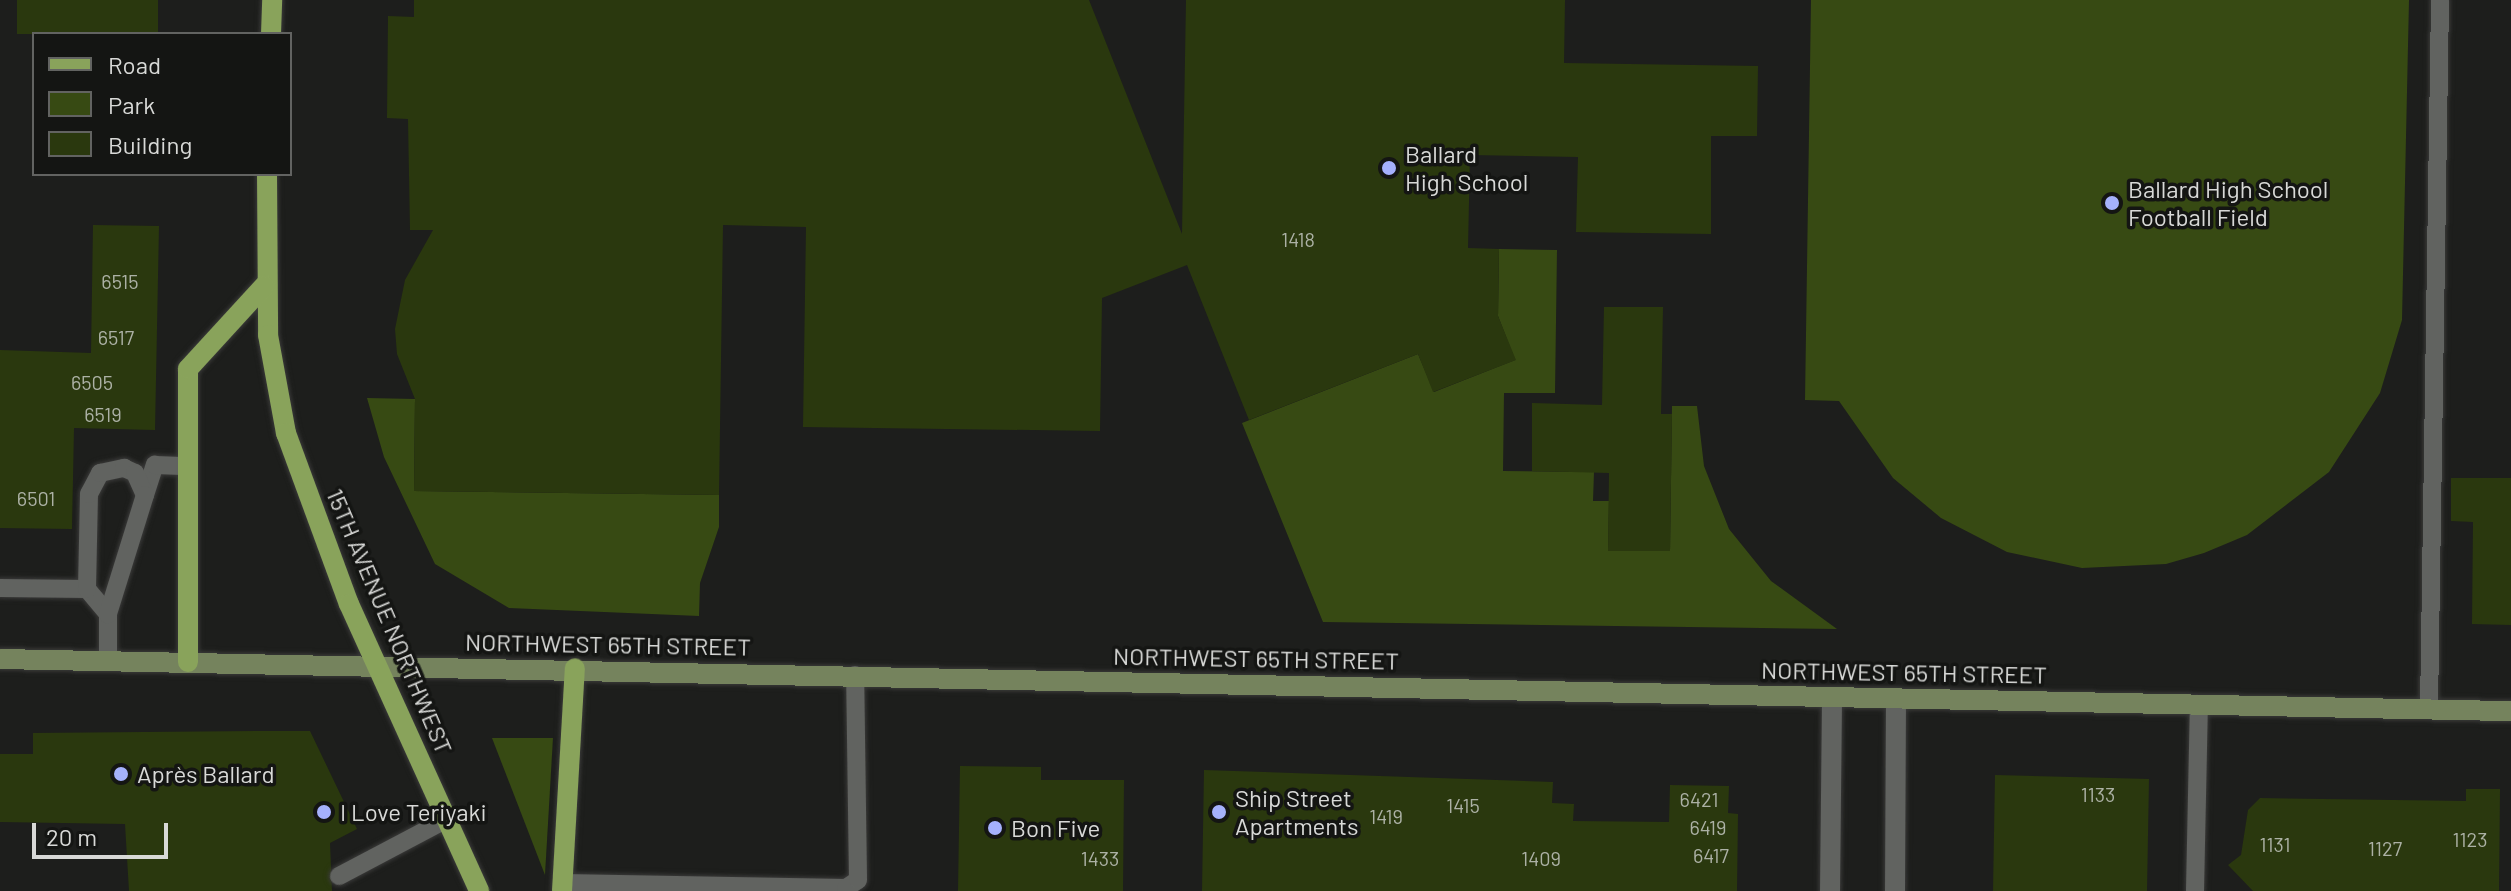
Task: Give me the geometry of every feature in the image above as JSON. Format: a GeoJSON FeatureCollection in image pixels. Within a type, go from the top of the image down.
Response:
{"type":"FeatureCollection","features":[{"type":"Feature","properties":{"kind":"main road"},"geometry":{"type":"LineString","coordinates":[[271,32],[272,0]]}},
{"type":"Feature","properties":{"kind":"main road","name":"15TH AVENUE NORTHWEST"},"geometry":{"type":"LineString","coordinates":[[267,176],[264,286],[286,433],[376,665],[479,891]]}},
{"type":"Feature","properties":{"kind":"main road"},"geometry":{"type":"LineString","coordinates":[[188,662],[188,369],[264,286]]}},
{"type":"Feature","properties":{"kind":"main road"},"geometry":{"type":"LineString","coordinates":[[563,887],[575,668]]}},
{"type":"Feature","properties":{"kind":"street","name":"NORTHWEST 65TH STREET"},"geometry":{"type":"LineString","coordinates":[[0,659],[575,668],[2511,711]]}},
{"type":"Feature","properties":{"kind":"street"},"geometry":{"type":"LineString","coordinates":[[1830,891],[1832,697]]}},
{"type":"Feature","properties":{"kind":"street"},"geometry":{"type":"LineString","coordinates":[[1895,891],[1896,698]]}},
{"type":"Feature","properties":{"kind":"lane"},"geometry":{"type":"LineString","coordinates":[[2429,709],[2440,0]]}},
{"type":"Feature","properties":{"kind":"lane"},"geometry":{"type":"LineString","coordinates":[[108,660],[108,614],[155,465],[189,466]]}},
{"type":"Feature","properties":{"kind":"lane"},"geometry":{"type":"LineString","coordinates":[[108,614],[87,589],[92,482],[100,473],[124,468],[135,473],[145,495]]}},
{"type":"Feature","properties":{"kind":"lane"},"geometry":{"type":"LineString","coordinates":[[0,588],[87,589]]}},
{"type":"Feature","properties":{"kind":"lane"},"geometry":{"type":"LineString","coordinates":[[563,887],[846,888],[858,880],[855,675]]}},
{"type":"Feature","properties":{"kind":"lane"},"geometry":{"type":"LineString","coordinates":[[2195,891],[2199,704]]}},
{"type":"Feature","properties":{"kind":"lane"},"geometry":{"type":"LineString","coordinates":[[339,876],[447,819]]}},
{"type":"Feature","properties":{"kind":"green space"},"geometry":{"type":"Polygon","coordinates":[[[1811,0],[2409,0],[2402,320],[2380,393],[2329,472],[2247,535],[2204,553],[2166,564],[2082,568],[2007,552],[1941,518],[1893,478],[1839,401],[1805,400],[1811,0]]]}},
{"type":"Feature","properties":{"kind":"green space"},"geometry":{"type":"Polygon","coordinates":[[[1499,249],[1557,250],[1555,393],[1504,393],[1503,471],[1594,472],[1593,501],[1609,501],[1608,551],[1670,551],[1672,406],[1697,406],[1704,466],[1729,529],[1771,581],[1837,629],[1323,622],[1242,423],[1418,354],[1434,392],[1515,360],[1498,316],[1499,249]]]}},
{"type":"Feature","properties":{"kind":"green space"},"geometry":{"type":"Polygon","coordinates":[[[367,398],[415,399],[414,491],[719,495],[719,527],[700,583],[699,616],[509,608],[435,564],[384,457],[367,398]]]}},
{"type":"Feature","properties":{"kind":"green space"},"geometry":{"type":"Polygon","coordinates":[[[492,738],[553,738],[545,875],[492,738]]]}},
{"type":"Feature","properties":{"kind":"building"},"geometry":{"type":"Polygon","coordinates":[[[17,0],[158,0],[158,32],[17,34],[17,0]]]}},
{"type":"Feature","properties":{"kind":"building"},"geometry":{"type":"Polygon","coordinates":[[[414,0],[1089,0],[1182,234],[1186,0],[1565,0],[1564,63],[1758,66],[1757,136],[1711,136],[1711,234],[1576,232],[1578,157],[1470,155],[1468,248],[1499,249],[1498,316],[1516,360],[1433,392],[1418,354],[1249,420],[1187,265],[1102,298],[1100,431],[803,427],[806,227],[723,225],[719,495],[414,491],[415,399],[397,354],[395,329],[405,280],[433,230],[410,230],[408,119],[387,118],[388,16],[414,17],[414,0]]]}},
{"type":"Feature","properties":{"kind":"building"},"geometry":{"type":"Polygon","coordinates":[[[93,225],[159,226],[155,430],[74,428],[72,529],[0,528],[0,350],[91,353],[93,225]]]}},
{"type":"Feature","properties":{"kind":"building"},"geometry":{"type":"Polygon","coordinates":[[[1604,307],[1663,307],[1661,414],[1672,414],[1670,551],[1608,551],[1609,473],[1532,471],[1532,403],[1602,405],[1604,307]]]}},
{"type":"Feature","properties":{"kind":"building"},"geometry":{"type":"Polygon","coordinates":[[[2451,478],[2511,478],[2511,625],[2472,624],[2473,522],[2451,521],[2451,478]]]}},
{"type":"Feature","properties":{"kind":"building"},"geometry":{"type":"Polygon","coordinates":[[[310,731],[357,829],[330,843],[332,891],[129,891],[125,824],[0,822],[0,754],[33,754],[33,733],[310,731]]]}},
{"type":"Feature","properties":{"kind":"building"},"geometry":{"type":"Polygon","coordinates":[[[960,766],[1041,767],[1041,780],[1124,780],[1123,891],[958,891],[960,766]]]}},
{"type":"Feature","properties":{"kind":"building"},"geometry":{"type":"Polygon","coordinates":[[[1204,770],[1553,782],[1552,803],[1574,804],[1573,821],[1669,822],[1670,785],[1729,786],[1728,813],[1738,814],[1737,891],[1202,891],[1204,770]]]}},
{"type":"Feature","properties":{"kind":"building"},"geometry":{"type":"Polygon","coordinates":[[[1995,775],[2149,779],[2147,891],[1993,891],[1995,775]]]}},
{"type":"Feature","properties":{"kind":"building"},"geometry":{"type":"Polygon","coordinates":[[[2466,789],[2500,789],[2499,891],[2253,891],[2228,865],[2241,855],[2248,810],[2260,798],[2466,801],[2466,789]]]}},
{"type":"Feature","properties":{"kind":"place","name":"Ballard High School"},"geometry":{"type":"Point","coordinates":[1389,168]}},
{"type":"Feature","properties":{"kind":"place","name":"Ballard High School Football Field"},"geometry":{"type":"Point","coordinates":[2112,203]}},
{"type":"Feature","properties":{"kind":"place","name":"Après Ballard"},"geometry":{"type":"Point","coordinates":[121,774]}},
{"type":"Feature","properties":{"kind":"place","name":"I Love Teriyaki"},"geometry":{"type":"Point","coordinates":[324,812]}},
{"type":"Feature","properties":{"kind":"place","name":"Ship Street Apartments"},"geometry":{"type":"Point","coordinates":[1219,812]}},
{"type":"Feature","properties":{"kind":"place","name":"Bon Five"},"geometry":{"type":"Point","coordinates":[995,828]}}]}
